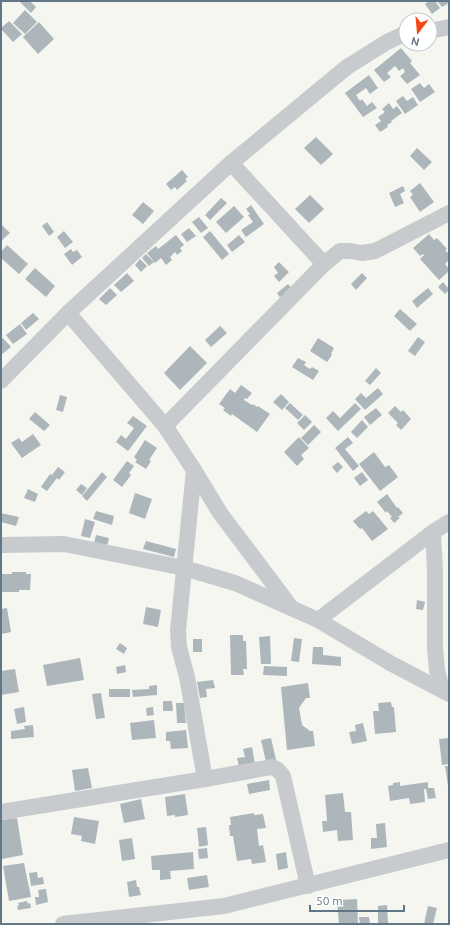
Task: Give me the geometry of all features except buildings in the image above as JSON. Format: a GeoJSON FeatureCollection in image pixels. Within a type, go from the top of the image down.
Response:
{"type":"FeatureCollection","features":[{"type":"Feature","properties":{"kind":"street"},"geometry":{"type":"LineString","coordinates":[[438,29],[449,27]]}},
{"type":"Feature","properties":{"kind":"street"},"geometry":{"type":"LineString","coordinates":[[1,381],[68,313],[231,163],[347,67],[398,37]]}},
{"type":"Feature","properties":{"kind":"street"},"geometry":{"type":"LineString","coordinates":[[231,163],[324,264]]}},
{"type":"Feature","properties":{"kind":"street"},"geometry":{"type":"LineString","coordinates":[[165,426],[324,264],[340,251],[362,253],[375,251],[449,212]]}},
{"type":"Feature","properties":{"kind":"street"},"geometry":{"type":"LineString","coordinates":[[68,313],[165,426],[220,513],[292,609]]}},
{"type":"Feature","properties":{"kind":"street"},"geometry":{"type":"LineString","coordinates":[[194,470],[178,630],[179,647],[187,677],[204,779]]}},
{"type":"Feature","properties":{"kind":"street"},"geometry":{"type":"LineString","coordinates":[[318,620],[433,532],[449,522]]}},
{"type":"Feature","properties":{"kind":"street"},"geometry":{"type":"LineString","coordinates":[[433,532],[435,570],[435,648],[437,670],[446,692]]}},
{"type":"Feature","properties":{"kind":"street"},"geometry":{"type":"LineString","coordinates":[[1,545],[64,544],[184,568],[235,583],[318,620],[390,663],[446,692]]}},
{"type":"Feature","properties":{"kind":"street"},"geometry":{"type":"LineString","coordinates":[[1,812],[272,768],[278,770],[283,776],[308,886]]}},
{"type":"Feature","properties":{"kind":"street"},"geometry":{"type":"LineString","coordinates":[[63,924],[224,906],[449,850]]}}]}
